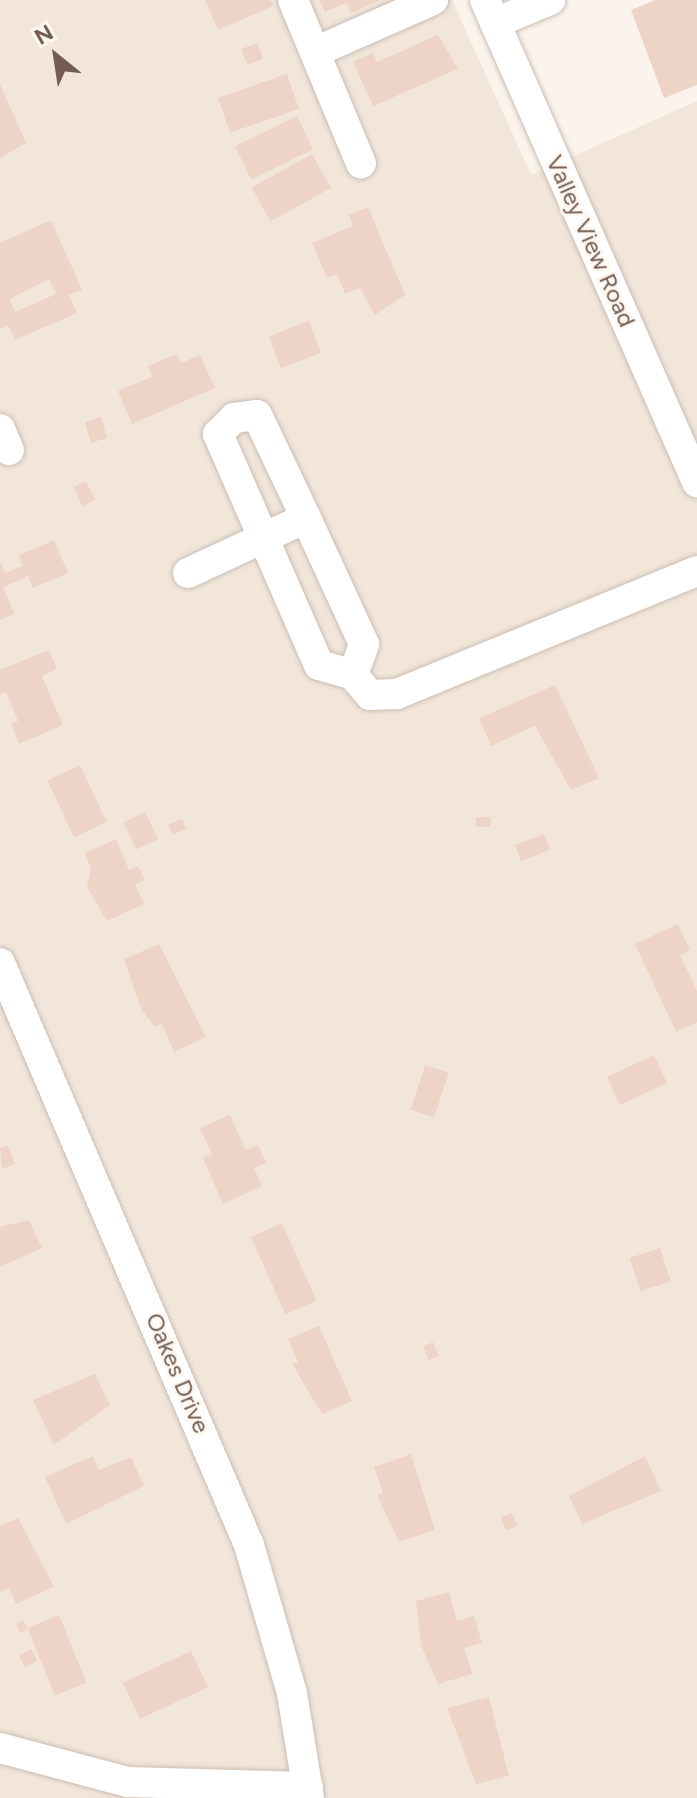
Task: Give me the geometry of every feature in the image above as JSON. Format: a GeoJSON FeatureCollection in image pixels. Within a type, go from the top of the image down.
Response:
{"type":"FeatureCollection","features":[{"type":"Feature","properties":{"kind":"street"},"geometry":{"type":"LineString","coordinates":[[293,0],[361,163]]}},
{"type":"Feature","properties":{"kind":"street"},"geometry":{"type":"LineString","coordinates":[[315,52],[433,0]]}},
{"type":"Feature","properties":{"kind":"street"},"geometry":{"type":"LineString","coordinates":[[490,11],[550,0]]}},
{"type":"Feature","properties":{"kind":"street","name":"Valley View Road"},"geometry":{"type":"LineString","coordinates":[[490,11],[697,482]]}},
{"type":"Feature","properties":{"kind":"street"},"geometry":{"type":"LineString","coordinates":[[353,675],[364,644],[306,518],[257,415],[234,418],[218,434],[319,665],[353,675],[370,695],[397,694],[697,571]]}},
{"type":"Feature","properties":{"kind":"street"},"geometry":{"type":"LineString","coordinates":[[188,573],[306,518]]}},
{"type":"Feature","properties":{"kind":"street","name":"Oakes Drive"},"geometry":{"type":"LineString","coordinates":[[0,963],[249,1545],[292,1693],[309,1792]]}},
{"type":"Feature","properties":{"kind":"street"},"geometry":{"type":"LineString","coordinates":[[0,1748],[128,1782],[309,1792]]}},
{"type":"Feature","properties":{"kind":"shaded area"},"geometry":{"type":"Polygon","coordinates":[[[0,0],[452,0],[531,175],[697,101],[697,1798],[0,1798],[0,0]]]}},
{"type":"Feature","properties":{"kind":"building"},"geometry":{"type":"Polygon","coordinates":[[[205,0],[271,0],[273,6],[218,30],[205,0]]]}},
{"type":"Feature","properties":{"kind":"building"},"geometry":{"type":"Polygon","coordinates":[[[319,0],[380,0],[351,13],[346,3],[325,12],[319,0]]]}},
{"type":"Feature","properties":{"kind":"building"},"geometry":{"type":"Polygon","coordinates":[[[655,0],[697,0],[697,85],[664,98],[631,10],[655,0]]]}},
{"type":"Feature","properties":{"kind":"building"},"geometry":{"type":"Polygon","coordinates":[[[438,35],[458,69],[373,106],[353,62],[373,53],[377,62],[438,35]]]}},
{"type":"Feature","properties":{"kind":"building"},"geometry":{"type":"Polygon","coordinates":[[[257,43],[263,59],[247,65],[241,49],[257,43]]]}},
{"type":"Feature","properties":{"kind":"building"},"geometry":{"type":"Polygon","coordinates":[[[287,74],[299,109],[230,133],[218,98],[287,74]]]}},
{"type":"Feature","properties":{"kind":"building"},"geometry":{"type":"Polygon","coordinates":[[[0,84],[26,143],[0,158],[0,84]]]}},
{"type":"Feature","properties":{"kind":"building"},"geometry":{"type":"Polygon","coordinates":[[[297,116],[313,149],[251,180],[235,146],[297,116]]]}},
{"type":"Feature","properties":{"kind":"building"},"geometry":{"type":"Polygon","coordinates":[[[312,154],[331,188],[271,222],[252,187],[312,154]]]}},
{"type":"Feature","properties":{"kind":"building"},"geometry":{"type":"Polygon","coordinates":[[[368,207],[405,295],[375,315],[360,288],[345,294],[337,274],[327,278],[312,243],[353,226],[349,215],[368,207]]]}},
{"type":"Feature","properties":{"kind":"building"},"geometry":{"type":"Polygon","coordinates":[[[51,220],[82,290],[69,295],[77,313],[15,340],[8,325],[0,329],[0,243],[51,220]],[[49,279],[10,299],[15,312],[56,294],[49,279]]]}},
{"type":"Feature","properties":{"kind":"building"},"geometry":{"type":"Polygon","coordinates":[[[309,321],[321,353],[281,368],[269,336],[309,321]]]}},
{"type":"Feature","properties":{"kind":"building"},"geometry":{"type":"Polygon","coordinates":[[[177,354],[181,363],[200,355],[215,388],[132,424],[118,391],[152,377],[148,366],[177,354]]]}},
{"type":"Feature","properties":{"kind":"building"},"geometry":{"type":"Polygon","coordinates":[[[101,417],[107,438],[91,443],[85,422],[101,417]]]}},
{"type":"Feature","properties":{"kind":"building"},"geometry":{"type":"Polygon","coordinates":[[[86,481],[95,500],[82,506],[73,487],[86,481]]]}},
{"type":"Feature","properties":{"kind":"building"},"geometry":{"type":"Polygon","coordinates":[[[54,540],[68,573],[33,588],[28,576],[3,587],[14,614],[0,620],[0,562],[5,573],[23,566],[19,555],[54,540]]]}},
{"type":"Feature","properties":{"kind":"building"},"geometry":{"type":"Polygon","coordinates":[[[49,650],[57,669],[42,676],[63,725],[19,744],[11,724],[18,721],[6,692],[0,694],[0,670],[49,650]]]}},
{"type":"Feature","properties":{"kind":"building"},"geometry":{"type":"Polygon","coordinates":[[[555,685],[599,778],[571,790],[535,726],[491,746],[479,718],[555,685]]]}},
{"type":"Feature","properties":{"kind":"building"},"geometry":{"type":"Polygon","coordinates":[[[80,765],[107,822],[74,837],[47,780],[80,765]]]}},
{"type":"Feature","properties":{"kind":"building"},"geometry":{"type":"Polygon","coordinates":[[[145,812],[158,839],[137,849],[123,823],[145,812]]]}},
{"type":"Feature","properties":{"kind":"building"},"geometry":{"type":"Polygon","coordinates":[[[476,817],[491,817],[491,827],[476,827],[476,817]]]}},
{"type":"Feature","properties":{"kind":"building"},"geometry":{"type":"Polygon","coordinates":[[[182,819],[186,829],[172,835],[168,825],[182,819]]]}},
{"type":"Feature","properties":{"kind":"building"},"geometry":{"type":"Polygon","coordinates":[[[544,834],[550,850],[521,861],[515,845],[544,834]]]}},
{"type":"Feature","properties":{"kind":"building"},"geometry":{"type":"Polygon","coordinates":[[[116,839],[129,870],[138,866],[145,880],[135,884],[144,904],[107,921],[87,887],[91,868],[85,853],[116,839]]]}},
{"type":"Feature","properties":{"kind":"building"},"geometry":{"type":"Polygon","coordinates":[[[678,924],[690,950],[680,955],[697,991],[697,1022],[676,1032],[635,944],[678,924]]]}},
{"type":"Feature","properties":{"kind":"building"},"geometry":{"type":"Polygon","coordinates":[[[159,944],[206,1037],[174,1052],[162,1024],[155,1027],[141,1009],[124,959],[159,944]]]}},
{"type":"Feature","properties":{"kind":"building"},"geometry":{"type":"Polygon","coordinates":[[[654,1055],[667,1083],[620,1105],[607,1077],[654,1055]]]}},
{"type":"Feature","properties":{"kind":"building"},"geometry":{"type":"Polygon","coordinates":[[[425,1065],[449,1073],[434,1117],[410,1110],[425,1065]]]}},
{"type":"Feature","properties":{"kind":"building"},"geometry":{"type":"Polygon","coordinates":[[[230,1115],[246,1150],[258,1145],[266,1163],[254,1168],[262,1186],[223,1204],[203,1158],[212,1154],[200,1128],[230,1115]]]}},
{"type":"Feature","properties":{"kind":"building"},"geometry":{"type":"Polygon","coordinates":[[[7,1145],[15,1164],[2,1169],[0,1148],[7,1145]]]}},
{"type":"Feature","properties":{"kind":"building"},"geometry":{"type":"Polygon","coordinates":[[[29,1220],[42,1248],[0,1267],[0,1227],[29,1220]]]}},
{"type":"Feature","properties":{"kind":"building"},"geometry":{"type":"Polygon","coordinates":[[[282,1223],[317,1301],[286,1314],[251,1237],[282,1223]]]}},
{"type":"Feature","properties":{"kind":"building"},"geometry":{"type":"Polygon","coordinates":[[[660,1248],[671,1281],[640,1291],[630,1258],[660,1248]]]}},
{"type":"Feature","properties":{"kind":"building"},"geometry":{"type":"Polygon","coordinates":[[[319,1326],[352,1401],[322,1414],[292,1364],[298,1362],[288,1339],[319,1326]]]}},
{"type":"Feature","properties":{"kind":"building"},"geometry":{"type":"Polygon","coordinates":[[[433,1342],[439,1356],[429,1360],[423,1346],[433,1342]]]}},
{"type":"Feature","properties":{"kind":"building"},"geometry":{"type":"Polygon","coordinates":[[[95,1374],[110,1405],[54,1445],[33,1400],[95,1374]]]}},
{"type":"Feature","properties":{"kind":"building"},"geometry":{"type":"Polygon","coordinates":[[[411,1454],[435,1530],[399,1542],[377,1495],[383,1493],[374,1467],[411,1454]]]}},
{"type":"Feature","properties":{"kind":"building"},"geometry":{"type":"Polygon","coordinates":[[[93,1456],[99,1470],[131,1457],[144,1486],[66,1524],[45,1477],[93,1456]]]}},
{"type":"Feature","properties":{"kind":"building"},"geometry":{"type":"Polygon","coordinates":[[[645,1456],[661,1491],[582,1524],[569,1496],[645,1456]]]}},
{"type":"Feature","properties":{"kind":"building"},"geometry":{"type":"Polygon","coordinates":[[[512,1513],[517,1526],[506,1530],[501,1517],[512,1513]]]}},
{"type":"Feature","properties":{"kind":"building"},"geometry":{"type":"Polygon","coordinates":[[[18,1518],[54,1587],[16,1604],[9,1588],[0,1592],[0,1526],[18,1518]]]}},
{"type":"Feature","properties":{"kind":"building"},"geometry":{"type":"Polygon","coordinates":[[[449,1592],[457,1621],[474,1616],[482,1643],[464,1648],[472,1674],[438,1684],[421,1645],[416,1601],[449,1592]]]}},
{"type":"Feature","properties":{"kind":"building"},"geometry":{"type":"Polygon","coordinates":[[[59,1615],[86,1683],[55,1695],[27,1628],[59,1615]]]}},
{"type":"Feature","properties":{"kind":"building"},"geometry":{"type":"Polygon","coordinates":[[[23,1620],[28,1629],[20,1633],[16,1624],[23,1620]]]}},
{"type":"Feature","properties":{"kind":"building"},"geometry":{"type":"Polygon","coordinates":[[[31,1649],[37,1660],[25,1667],[19,1656],[31,1649]]]}},
{"type":"Feature","properties":{"kind":"building"},"geometry":{"type":"Polygon","coordinates":[[[191,1651],[208,1687],[140,1719],[123,1683],[191,1651]]]}},
{"type":"Feature","properties":{"kind":"building"},"geometry":{"type":"Polygon","coordinates":[[[489,1697],[509,1776],[476,1784],[447,1708],[489,1697]]]}}]}
